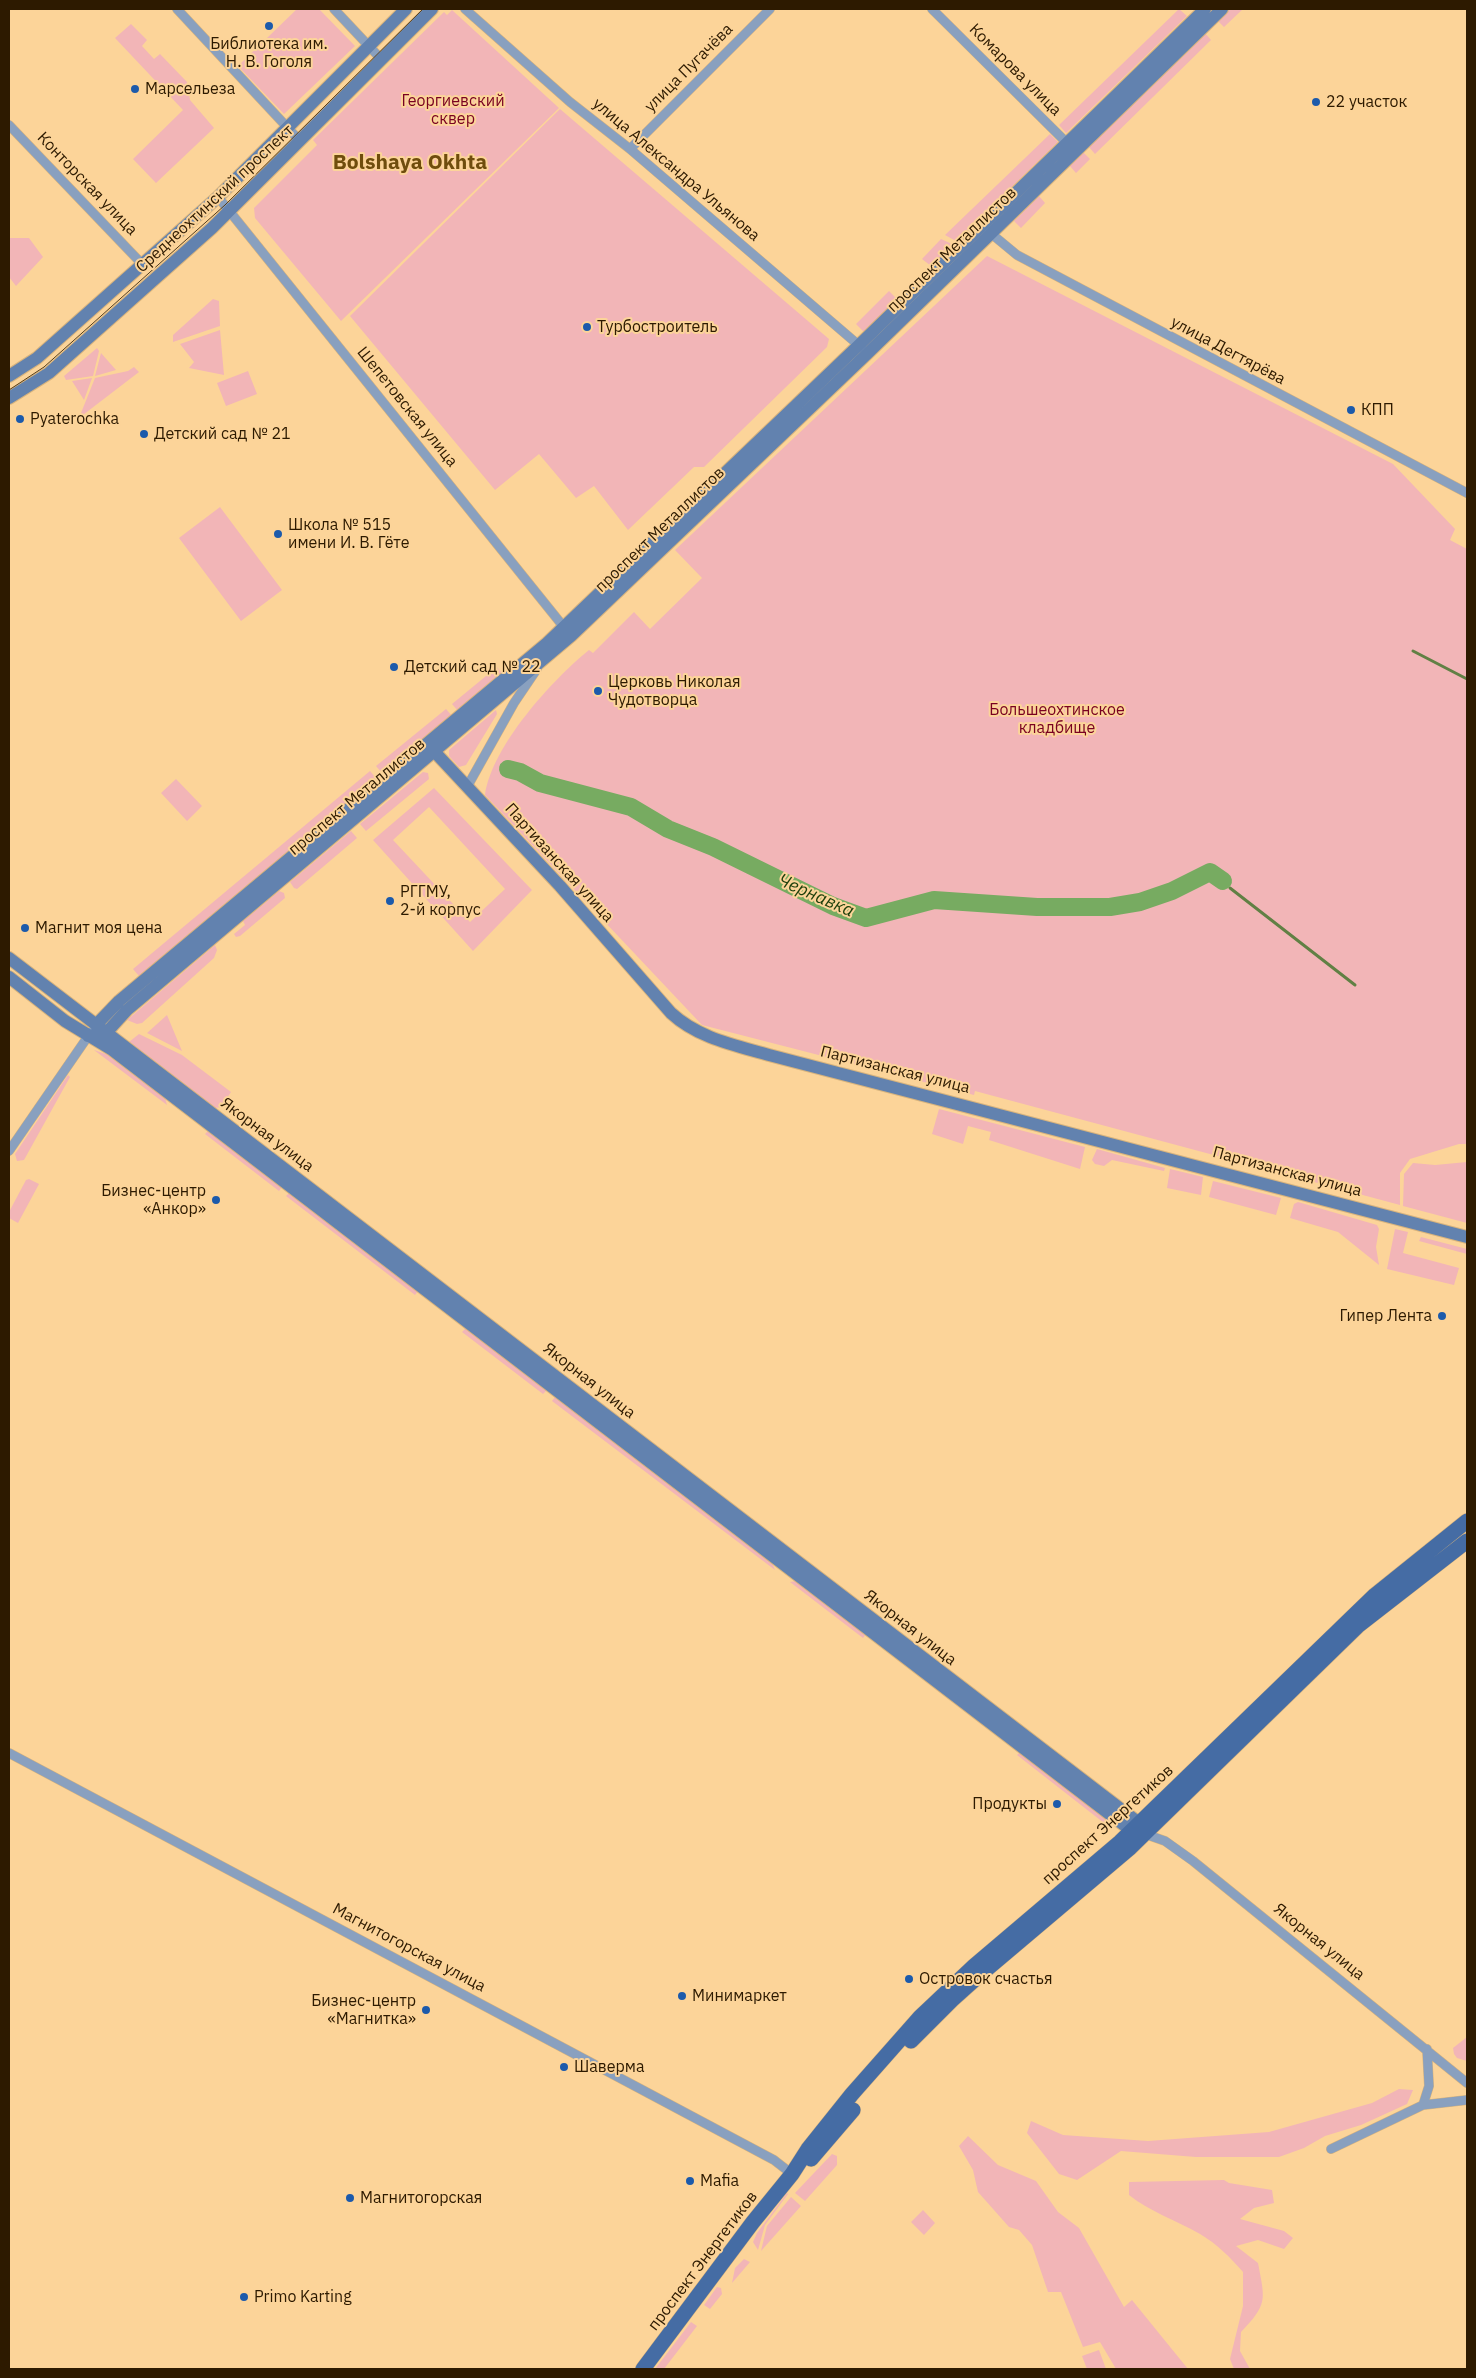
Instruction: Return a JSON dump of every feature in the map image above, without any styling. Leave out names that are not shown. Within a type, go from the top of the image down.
[{"type":"main road","name":"проспект Энергетиков","points":[[643,2369],[748,2229],[792,2174],[816,2156],[900,2054],[952,2000],[1130,1848],[1138,1829],[1375,1595],[1467,1521]]},
{"type":"main road","name":"проспект Энергетиков","points":[[1138,1829],[1359,1625],[1467,1541]]},
{"type":"street","points":[[177,9],[300,141]]},
{"type":"street","points":[[334,9],[381,59]]},
{"type":"street","name":"Среднеохтинский проспект","points":[[9,376],[36,358],[218,197],[406,9]]},
{"type":"street","name":"Среднеохтинский проспект","points":[[9,398],[49,372],[230,210],[432,9]]},
{"type":"street","name":"улица Александра Ульянова","points":[[466,9],[570,102],[630,149],[864,349]]},
{"type":"street","name":"улица Пугачёва","points":[[630,149],[770,9]]},
{"type":"street","name":"Комарова улица","points":[[932,9],[1076,152]]},
{"type":"street","name":"проспект Металлистов","points":[[987,230],[1066,142],[1205,9]]},
{"type":"street","name":"проспект Металлистов","points":[[432,748],[568,632],[987,230],[1076,152],[1222,9]]},
{"type":"street","name":"Конторская улица","points":[[9,125],[143,265]]},
{"type":"street","name":"Шепетовская улица","points":[[218,197],[568,632]]},
{"type":"street","name":"улица Дегтярёва","points":[[987,230],[1017,255],[1467,493]]},
{"type":"street","name":"проспект Металлистов","points":[[101,1029],[119,1001],[432,748],[539,665],[568,632]]},
{"type":"street","points":[[467,787],[514,703],[539,665]]},
{"type":"street","name":"Партизанская улица","points":[[432,748],[560,886],[670,1013],[681,1023],[699,1034],[769,1055],[1467,1237]]},
{"type":"street","name":"Якорная улица","points":[[9,958],[1138,1829]]},
{"type":"street","name":"Якорная улица","points":[[9,977],[66,1021],[111,1049],[1138,1829],[1165,1841],[1193,1861],[1467,2083]]},
{"type":"street","points":[[9,1151],[88,1036],[101,1029]]},
{"type":"street","name":"Магнитогорская улица","points":[[9,1753],[774,2160],[792,2174]]},
{"type":"street","points":[[1423,2105],[1429,2086],[1427,2049]]},
{"type":"street","points":[[1331,2150],[1423,2105],[1467,2100]]},
{"type":"green space","points":[[297,9],[319,9],[355,46],[284,114],[238,66]]},
{"type":"green space","points":[[1179,9],[1187,16],[1066,133],[1059,125]]},
{"type":"green space","points":[[1230,9],[1243,9],[1224,27],[1218,21]]},
{"type":"green space","name":"Георгиевский сквер","points":[[452,10],[559,108],[341,321],[255,218],[254,208],[317,145],[313,140],[444,12],[447,15]]},
{"type":"green space","points":[[131,24],[147,40],[142,46],[154,59],[160,54],[187,82],[190,100],[214,128],[156,183],[133,159],[183,110],[115,38]]},
{"type":"green space","points":[[1205,33],[1211,40],[1095,154],[1088,146]]},
{"type":"green space","name":"Турбостроитель","points":[[560,109],[829,339],[827,347],[704,467],[694,467],[628,530],[594,486],[576,498],[539,454],[495,490],[350,316]]},
{"type":"green space","points":[[1050,134],[1058,142],[956,241],[945,235]]},
{"type":"green space","points":[[1082,151],[1090,159],[1076,173],[1069,165]]},
{"type":"green space","points":[[1039,196],[1045,203],[1021,228],[1014,221]]},
{"type":"green space","points":[[9,238],[29,238],[43,257],[16,286],[9,277]]},
{"type":"green space","points":[[941,239],[952,244],[931,266],[922,259]]},
{"type":"green space","name":"Большеохтинское кладбище","points":[[987,256],[1393,464],[1455,529],[1450,540],[1467,549],[1467,1144],[1459,1144],[1410,1159],[1400,1173],[1400,1205],[975,1091],[974,1095],[702,1025],[485,795],[490,776],[511,735],[558,678],[589,650],[593,653],[634,612],[650,629],[702,578],[675,550]]},
{"type":"green space","points":[[889,291],[898,300],[865,333],[856,324]]},
{"type":"green space","points":[[213,299],[219,301],[220,326],[173,342],[173,335]]},
{"type":"green space","points":[[220,330],[224,375],[189,368],[194,362],[180,344]]},
{"type":"green space","points":[[97,348],[99,351],[93,376],[66,380],[64,376]]},
{"type":"green space","points":[[101,353],[116,370],[95,376]]},
{"type":"green space","points":[[134,367],[139,372],[79,418],[95,378],[128,371]]},
{"type":"green space","points":[[248,371],[257,394],[226,406],[217,383]]},
{"type":"green space","points":[[92,378],[84,400],[72,381]]},
{"type":"green space","points":[[220,507],[282,590],[241,621],[179,538]]},
{"type":"green space","points":[[497,667],[502,673],[458,711],[452,704]]},
{"type":"green space","points":[[446,709],[452,716],[382,773],[376,766]]},
{"type":"green space","points":[[496,710],[497,714],[466,765],[459,767],[449,756],[449,750]]},
{"type":"green space","points":[[370,771],[376,778],[139,976],[133,969]]},
{"type":"green space","points":[[423,772],[428,773],[429,779],[366,831],[360,824]]},
{"type":"green space","points":[[176,779],[202,806],[187,821],[161,793]]},
{"type":"green space","points":[[434,788],[532,890],[473,951],[373,840]],"holes":[[[429,807],[505,889],[470,922],[393,840]]]},
{"type":"green space","points":[[351,831],[357,838],[297,889],[294,888],[290,882]]},
{"type":"green space","points":[[279,891],[284,893],[285,898],[240,936],[236,937],[234,934],[245,925],[243,921]]},
{"type":"green space","points":[[215,945],[217,950],[214,958],[142,1023],[137,1024],[127,1020]]},
{"type":"green space","points":[[167,1015],[182,1051],[147,1033]]},
{"type":"green space","points":[[139,1034],[182,1055],[231,1092],[221,1107],[215,1108],[129,1042]]},
{"type":"green space","points":[[94,1050],[106,1054],[165,1098],[167,1105]]},
{"type":"green space","points":[[68,1075],[70,1077],[24,1160],[17,1161],[15,1154]]},
{"type":"green space","points":[[939,1109],[1085,1147],[1080,1169],[989,1140],[991,1132],[968,1126],[963,1144],[932,1134]]},
{"type":"green space","points":[[208,1131],[282,1187],[279,1191],[205,1134]]},
{"type":"green space","points":[[1097,1149],[1165,1168],[1164,1171],[1112,1160],[1104,1166],[1095,1164],[1092,1160]]},
{"type":"green space","points":[[1467,1162],[1467,1223],[1403,1206],[1404,1174],[1413,1163],[1435,1165]]},
{"type":"green space","points":[[1170,1169],[1203,1177],[1201,1195],[1167,1188]]},
{"type":"green space","points":[[29,1179],[39,1184],[18,1223],[9,1218],[9,1212],[26,1180]]},
{"type":"green space","points":[[1213,1181],[1281,1198],[1276,1215],[1209,1197]]},
{"type":"green space","points":[[289,1193],[418,1291],[415,1295],[286,1196]]},
{"type":"green space","points":[[1298,1202],[1377,1225],[1379,1229],[1376,1247],[1379,1265],[1338,1232],[1290,1218],[1294,1204]]},
{"type":"green space","points":[[1395,1229],[1408,1232],[1403,1253],[1459,1268],[1454,1285],[1387,1269]]},
{"type":"green space","points":[[1421,1237],[1467,1249],[1467,1254],[1419,1241]]},
{"type":"green space","points":[[466,1328],[547,1390],[543,1394],[462,1332]]},
{"type":"green space","points":[[555,1397],[772,1563],[775,1570],[552,1401]]},
{"type":"green space","points":[[796,1581],[866,1634],[863,1638],[790,1582]]},
{"type":"green space","points":[[1020,1752],[1107,1820],[1104,1823],[1017,1755]]},
{"type":"green space","points":[[1467,2037],[1467,2061],[1457,2058],[1453,2048]]},
{"type":"green space","points":[[1399,2089],[1413,2090],[1407,2104],[1361,2125],[1325,2136],[1304,2148],[1279,2157],[1196,2157],[1121,2151],[1077,2180],[1059,2174],[1027,2133],[1031,2121],[1063,2135],[1148,2141],[1269,2132],[1372,2103]]},
{"type":"green space","points":[[968,2136],[998,2165],[1036,2181],[1058,2212],[1079,2228],[1124,2307],[1132,2300],[1188,2369],[1116,2369],[1100,2342],[1083,2347],[1061,2292],[1048,2292],[1032,2245],[1019,2230],[1009,2227],[978,2192],[973,2170],[959,2146]]},
{"type":"green space","points":[[832,2154],[837,2156],[837,2165],[805,2201],[795,2193]]},
{"type":"green space","points":[[1224,2180],[1229,2183],[1272,2190],[1274,2203],[1254,2208],[1240,2219],[1284,2231],[1293,2238],[1284,2249],[1258,2240],[1236,2246],[1258,2263],[1262,2285],[1263,2294],[1260,2308],[1241,2332],[1240,2351],[1250,2369],[1234,2369],[1230,2359],[1243,2306],[1243,2272],[1223,2251],[1206,2238],[1154,2211],[1129,2195],[1129,2182]]},
{"type":"green space","points":[[787,2193],[765,2225],[758,2250],[753,2242],[757,2233]]},
{"type":"green space","points":[[791,2197],[801,2206],[761,2251],[767,2226]]},
{"type":"green space","points":[[923,2210],[935,2223],[924,2235],[911,2222]]},
{"type":"green space","points":[[744,2259],[750,2262],[732,2283],[735,2268]]},
{"type":"green space","points":[[717,2287],[721,2288],[722,2294],[710,2309],[704,2305]]},
{"type":"green space","points":[[691,2322],[697,2326],[664,2369],[655,2369]]},
{"type":"green space","points":[[1099,2350],[1106,2369],[1087,2369],[1082,2356]]},
{"type":"waterway","points":[[1413,651],[1467,679]]},
{"type":"waterway","name":"Чернавка","points":[[508,769],[520,772],[540,783],[631,807],[668,829],[713,847],[833,906],[866,918],[934,900],[1037,907],[1110,907],[1140,902],[1172,891],[1210,872],[1223,881]]},
{"type":"waterway","points":[[1230,888],[1355,985]]},
{"type":"tram line","points":[[9,390],[44,367],[225,205],[423,9]]},
{"type":"place","name":"Библиотека им. Н. В. Гоголя","points":[[269,26]]},
{"type":"place","name":"Марсельеза","points":[[135,89]]},
{"type":"place","name":"22 участок","points":[[1316,102]]},
{"type":"place","name":"Турбостроитель","points":[[587,327]]},
{"type":"place","name":"КПП","points":[[1351,410]]},
{"type":"place","name":"Pyaterochka","points":[[20,419]]},
{"type":"place","name":"Детский сад № 21","points":[[144,434]]},
{"type":"place","name":"Школа № 515 имени И. В. Гёте","points":[[278,534]]},
{"type":"place","name":"Детский сад № 22","points":[[394,667]]},
{"type":"place","name":"Церковь Николая Чудотворца","points":[[598,691]]},
{"type":"place","name":"РГГМУ, 2-й корпус","points":[[390,901]]},
{"type":"place","name":"Магнит моя цена","points":[[25,928]]},
{"type":"place","name":"Бизнес-центр «Анкор»","points":[[216,1200]]},
{"type":"place","name":"Гипер Лента","points":[[1442,1316]]},
{"type":"place","name":"Продукты","points":[[1057,1804]]},
{"type":"place","name":"Островок счастья","points":[[909,1979]]},
{"type":"place","name":"Минимаркет","points":[[682,1996]]},
{"type":"place","name":"Бизнес-центр «Магнитка»","points":[[426,2010]]},
{"type":"place","name":"Шаверма","points":[[564,2067]]},
{"type":"place","name":"Mafia","points":[[690,2181]]},
{"type":"place","name":"Магнитогорская","points":[[350,2198]]},
{"type":"place","name":"Primo Karting","points":[[244,2297]]},
{"type":"district","name":"Bolshaya Okhta","points":[[410,163]]}]
